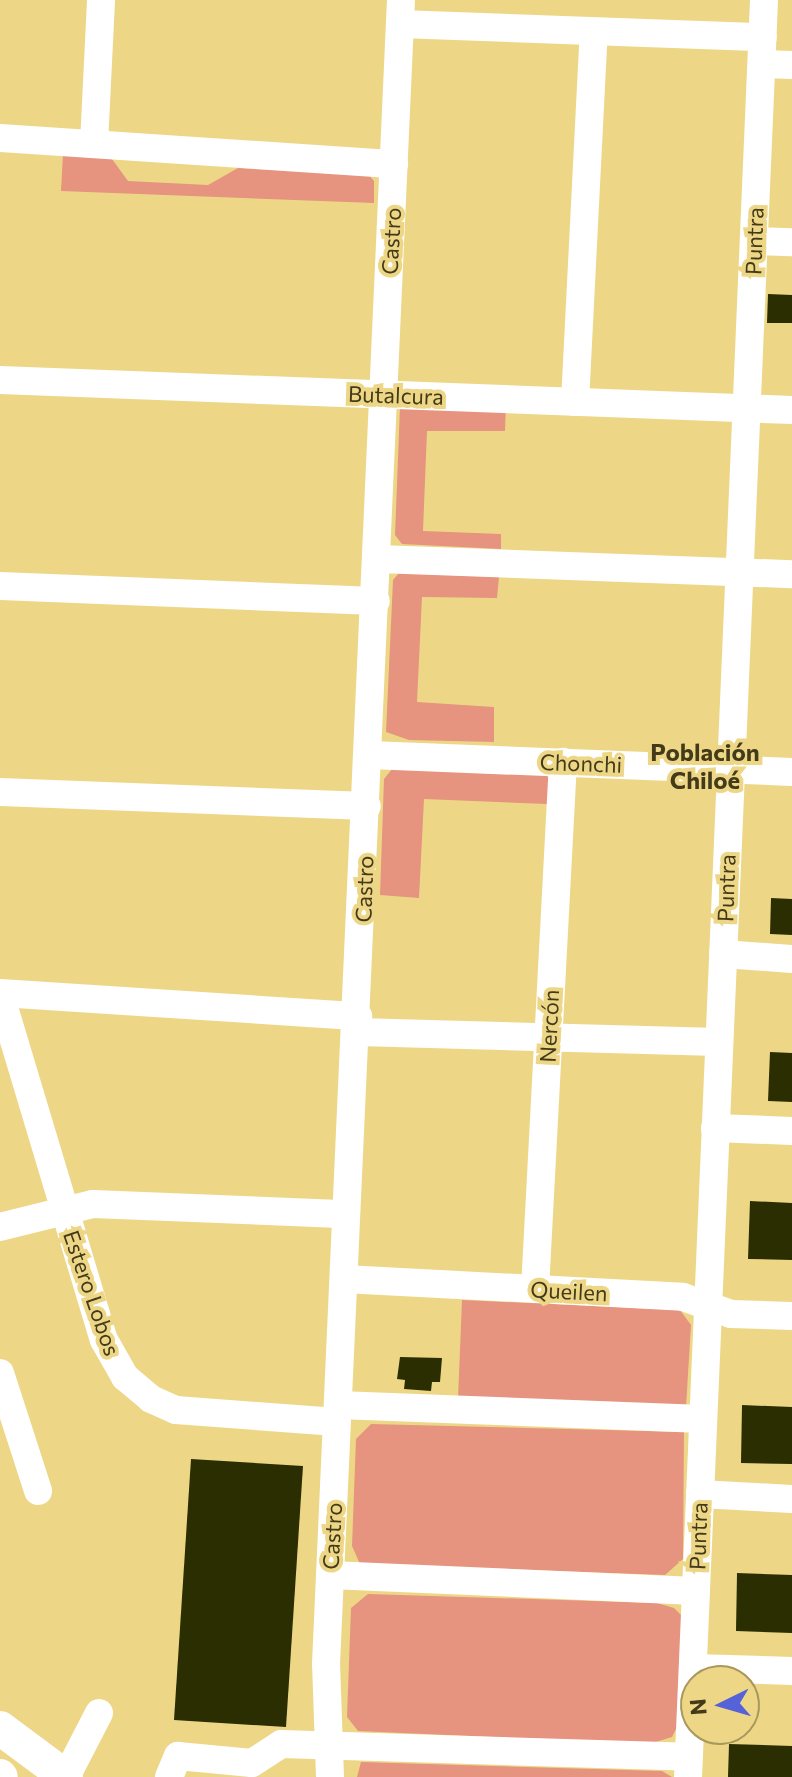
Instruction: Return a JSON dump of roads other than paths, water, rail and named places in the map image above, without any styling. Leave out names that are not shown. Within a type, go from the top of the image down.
[{"type":"main road","points":[[0,1728],[66,1777]]},
{"type":"street","points":[[94,144],[101,0]]},
{"type":"street","name":"Puntra","points":[[693,1665],[764,0]]},
{"type":"street","points":[[400,12],[762,51],[792,65]]},
{"type":"street","name":"Castro","points":[[330,1777],[326,1743],[330,1575],[358,1024],[400,12]]},
{"type":"street","points":[[575,402],[594,33]]},
{"type":"street","points":[[0,138],[394,164]]},
{"type":"street","points":[[754,241],[792,242]]},
{"type":"street","name":"Butalcura","points":[[0,380],[792,410]]},
{"type":"street","points":[[378,559],[792,574]]},
{"type":"street","points":[[0,586],[376,601]]},
{"type":"street","name":"Chonchi","points":[[370,755],[792,772]]},
{"type":"street","name":"Nercón","points":[[535,1289],[563,762]]},
{"type":"street","points":[[0,792],[367,806]]},
{"type":"street","points":[[723,954],[792,959]]},
{"type":"street","points":[[0,994],[549,1037],[718,1042]]},
{"type":"street","name":"Estero Lobos","points":[[0,994],[104,1340],[125,1377],[151,1399],[193,1412],[703,1419]]},
{"type":"street","points":[[715,1128],[792,1131]]},
{"type":"street","points":[[0,1227],[64,1208],[93,1204],[346,1214]]},
{"type":"street","name":"Queilen","points":[[344,1279],[683,1297],[731,1314],[792,1316]]},
{"type":"street","points":[[0,1373],[38,1491]]},
{"type":"street","points":[[700,1494],[792,1499]]},
{"type":"street","points":[[330,1575],[696,1591]]},
{"type":"street","points":[[760,1670],[792,1671]]},
{"type":"street","points":[[66,1777],[99,1713]]},
{"type":"street","points":[[169,1777],[178,1756],[252,1763],[281,1744],[326,1743],[689,1767]]},
{"type":"street","name":"Puntra","points":[[689,1767],[690,1745]]},
{"type":"district","name":"Población Chiloé","points":[[705,766]]}]
